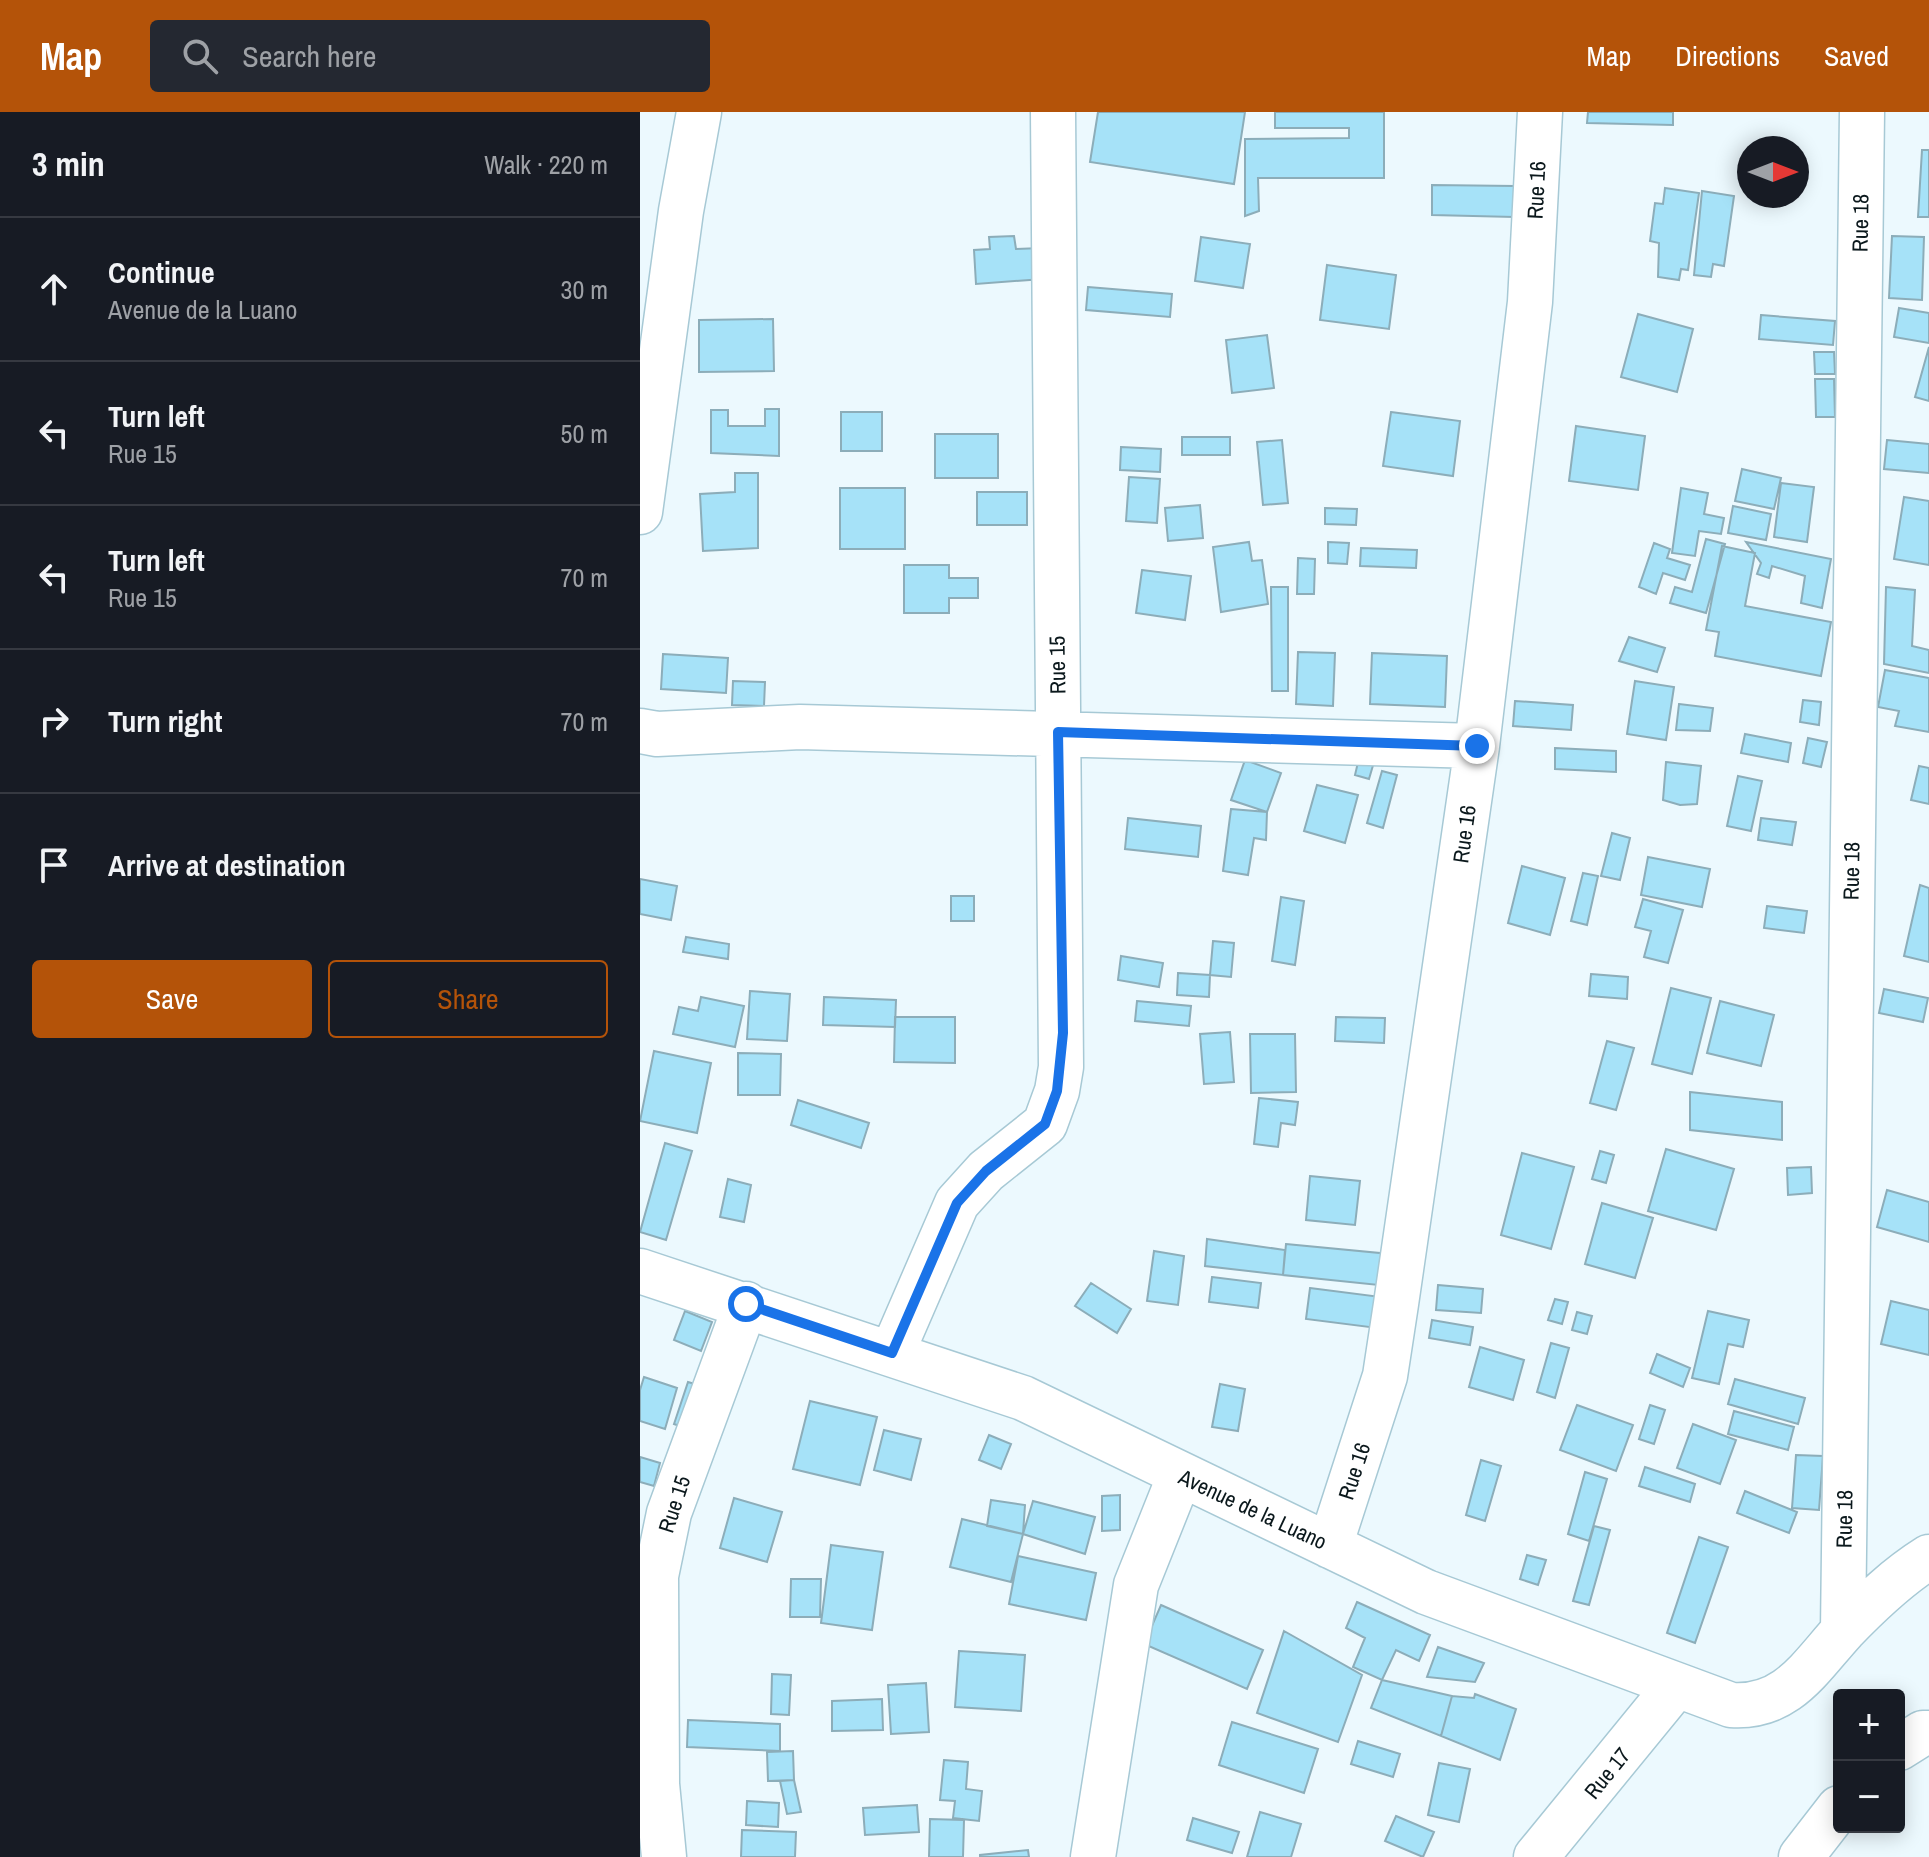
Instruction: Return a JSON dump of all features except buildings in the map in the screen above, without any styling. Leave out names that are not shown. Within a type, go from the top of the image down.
[{"type":"street","points":[[640,512],[681,211],[699,112]]},
{"type":"street","name":"Rue 15","points":[[892,1353],[957,1203],[986,1171],[1045,1124],[1057,1091],[1063,1033],[1053,112]]},
{"type":"street","name":"Rue 16","points":[[1330,1546],[1385,1376],[1477,746],[1530,302],[1540,112]]},
{"type":"street","name":"Rue 18","points":[[1843,1631],[1862,112]]},
{"type":"street","points":[[640,731],[669,734],[800,727],[1477,746]]},
{"type":"street","name":"Avenue de la Luano","points":[[640,1271],[1023,1398],[1090,1427],[1180,1475],[1426,1592],[1675,1687],[1731,1705],[1763,1704],[1780,1697],[1806,1676],[1843,1631],[1890,1585],[1929,1557]]},
{"type":"street","name":"Rue 15","points":[[664,1857],[657,1784],[656,1576],[669,1513],[746,1304]]},
{"type":"street","points":[[1093,1857],[1136,1585],[1180,1475]]},
{"type":"street","name":"Rue 17","points":[[1536,1857],[1675,1687]]},
{"type":"street","points":[[1905,1744],[1923,1733],[1929,1733]]},
{"type":"street","points":[[1801,1857],[1833,1816]]},
{"type":"route","points":[[746,1304],[892,1353],[957,1203],[986,1171],[1045,1124],[1057,1091],[1063,1033],[1058,732],[1477,746]]}]
